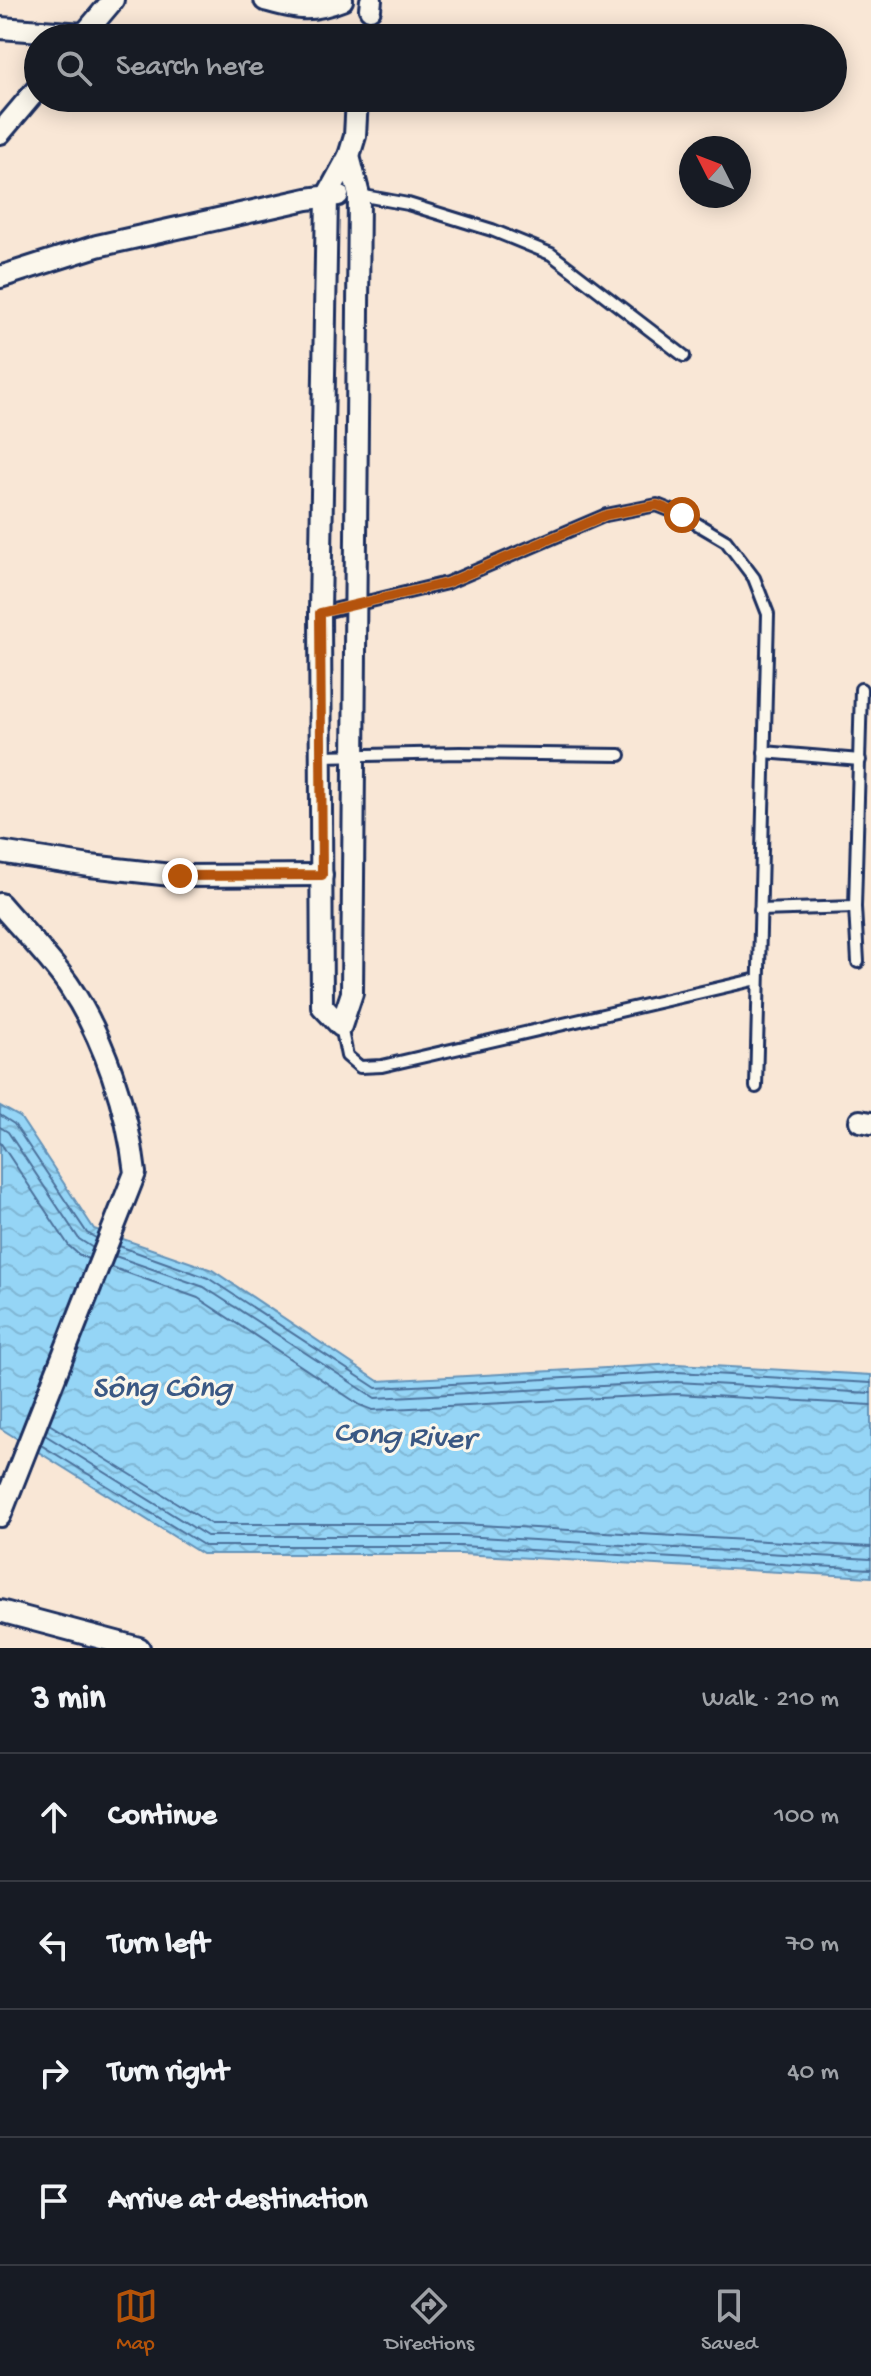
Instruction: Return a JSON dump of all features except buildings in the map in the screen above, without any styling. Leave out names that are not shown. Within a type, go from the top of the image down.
[{"type":"street","points":[[93,24],[113,0]]},
{"type":"street","points":[[265,0],[301,10],[325,7],[342,0]]},
{"type":"street","points":[[0,28],[24,30]]},
{"type":"street","points":[[0,133],[24,105]]},
{"type":"street","points":[[349,156],[359,195],[352,993],[341,1026],[322,1006],[320,613],[327,196],[349,156],[355,136],[356,112]]},
{"type":"street","points":[[0,277],[97,246],[327,196],[359,195]]},
{"type":"street","points":[[0,852],[180,876],[322,875]]},
{"type":"street","points":[[0,904],[68,984],[100,1044],[126,1120],[135,1173],[0,1516]]},
{"type":"street","points":[[0,1611],[139,1648]]},
{"type":"lane","points":[[359,195],[408,204],[492,230],[551,254],[684,356]]},
{"type":"lane","points":[[320,613],[447,583],[606,515],[657,505],[682,515],[726,541],[754,578],[768,614],[756,1087]]},
{"type":"lane","points":[[858,962],[855,907],[861,689]]},
{"type":"lane","points":[[764,752],[860,760]]},
{"type":"lane","points":[[321,756],[460,753],[620,755]]},
{"type":"lane","points":[[760,910],[855,907]]},
{"type":"lane","points":[[341,1026],[347,1056],[360,1067],[382,1066],[758,979]]},
{"type":"water","name":"Sông Công","points":[[0,1106],[20,1117],[94,1229],[212,1270],[378,1381],[677,1364],[871,1375],[871,1577],[461,1554],[202,1554],[0,1428]]},
{"type":"route","points":[[180,876],[322,875],[320,613],[447,583],[606,515],[657,505],[682,515]]},
{"type":"water label","name":"Cong River","points":[[404,1433]]}]
